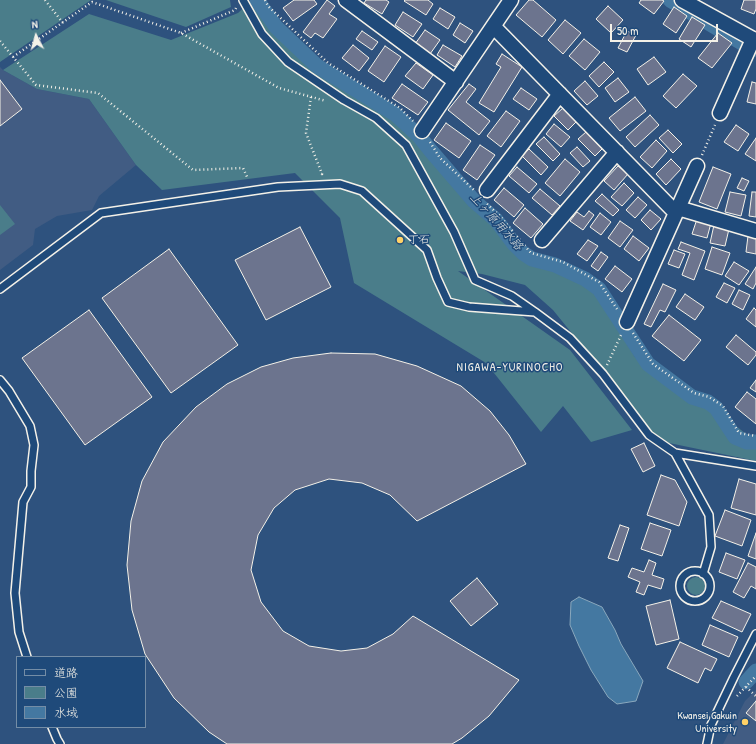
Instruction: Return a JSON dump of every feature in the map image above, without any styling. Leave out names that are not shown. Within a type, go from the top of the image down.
[{"type":"street","points":[[346,0],[456,82]]},
{"type":"street","points":[[422,131],[511,0]]},
{"type":"street","points":[[682,0],[755,40],[720,113]]},
{"type":"street","points":[[494,27],[677,210],[756,231]]},
{"type":"street","points":[[483,195],[560,94]]},
{"type":"street","points":[[542,240],[618,152]]},
{"type":"street","points":[[627,322],[697,166]]},
{"type":"lane","points":[[243,0],[262,34],[288,62],[344,100],[376,118],[406,145],[454,232],[475,280],[512,296],[570,338],[603,374],[649,436],[675,453],[756,466]]},
{"type":"lane","points":[[0,289],[101,213],[278,187],[340,184],[362,191],[427,250],[437,278],[448,302],[469,307],[535,312]]},
{"type":"lane","points":[[0,380],[9,391],[30,426],[34,444],[31,487],[23,502],[15,593],[19,632],[27,656]]},
{"type":"lane","points":[[675,453],[709,515],[711,547],[703,574]]},
{"type":"lane","points":[[693,572],[703,574],[709,582],[710,588],[708,594],[698,601],[692,601],[683,594],[681,582],[684,577],[693,572]]},
{"type":"lane","points":[[708,744],[711,725],[756,634]]},
{"type":"lane","points":[[52,728],[60,744]]},
{"type":"path","points":[[45,0],[63,23]]},
{"type":"path","points":[[265,0],[268,6],[328,63],[400,108],[422,131],[440,158],[483,195],[531,253],[563,262],[599,282],[627,322],[653,364],[694,393],[709,398],[722,406],[739,433],[756,436]]},
{"type":"path","points":[[13,57],[92,2],[181,33],[279,88],[329,102],[344,100]]},
{"type":"path","points":[[181,33],[235,10]]},
{"type":"path","points":[[0,41],[36,85],[98,93],[193,170],[243,168],[248,179]]},
{"type":"path","points":[[311,97],[306,133],[322,174],[314,175]]},
{"type":"path","points":[[697,166],[720,113]]},
{"type":"path","points":[[603,374],[627,322]]},
{"type":"path","points":[[746,687],[756,696]]},
{"type":"shaded area","points":[[0,67],[37,89],[89,99],[136,165],[99,196],[92,210],[57,216],[35,229],[33,245],[0,270]]},
{"type":"shaded area","name":"Kwansei Gakuin University","points":[[756,690],[756,744],[723,744],[745,701]]},
{"type":"green space","points":[[0,0],[91,0],[0,62]]},
{"type":"green space","points":[[106,0],[230,0],[231,7],[186,27]]},
{"type":"green space","points":[[252,0],[256,0],[263,11],[315,60],[396,113],[489,218],[534,263],[590,284],[635,357],[716,410],[756,442],[756,461],[669,443],[652,432],[553,310],[525,285],[482,274],[458,271],[570,350],[632,430],[591,442],[563,406],[541,432],[486,363],[354,283],[340,218],[295,173],[162,190],[136,165],[89,99],[37,89],[3,70],[89,14],[171,40],[238,13]]},
{"type":"green space","points":[[0,205],[15,224],[0,235]]},
{"type":"green space","points":[[696,577],[702,580],[705,586],[702,592],[696,595],[690,592],[687,586],[690,580]]},
{"type":"water","points":[[579,597],[602,607],[621,644],[643,681],[636,701],[617,704],[608,697],[591,670],[570,625],[571,602]]},
{"type":"building","points":[[294,0],[314,0],[317,4],[293,21],[283,8]]},
{"type":"building","points":[[327,0],[335,6],[329,14],[337,19],[323,38],[315,33],[311,38],[303,32]]},
{"type":"building","points":[[366,0],[386,0],[389,2],[382,14],[364,3]]},
{"type":"building","points":[[428,0],[433,4],[426,15],[404,1]]},
{"type":"building","points":[[529,0],[533,0],[556,20],[542,37],[516,15]]},
{"type":"building","points":[[641,0],[664,1],[654,14],[639,3]]},
{"type":"building","points":[[744,0],[756,0],[756,9],[754,14],[741,9]]},
{"type":"building","points":[[608,6],[623,20],[611,33],[596,19]]},
{"type":"building","points":[[674,7],[687,16],[676,33],[663,24]]},
{"type":"building","points":[[440,8],[455,17],[448,29],[433,19]]},
{"type":"building","points":[[403,12],[422,24],[413,37],[395,25]]},
{"type":"building","points":[[692,17],[705,25],[691,47],[679,39]]},
{"type":"building","points":[[565,20],[581,33],[563,54],[548,40]]},
{"type":"building","points":[[460,23],[473,31],[465,43],[453,35]]},
{"type":"building","points":[[425,30],[440,40],[430,54],[415,44]]},
{"type":"building","points":[[362,31],[378,42],[372,50],[356,39]]},
{"type":"building","points":[[627,31],[636,35],[627,52],[618,48]]},
{"type":"building","points":[[718,33],[732,43],[712,68],[698,58]]},
{"type":"building","points":[[584,39],[600,52],[585,70],[569,56]]},
{"type":"building","points":[[353,45],[369,58],[359,71],[342,58]]},
{"type":"building","points":[[443,45],[462,56],[455,67],[437,55]]},
{"type":"building","points":[[385,46],[401,57],[384,82],[368,71]]},
{"type":"building","points":[[502,54],[522,67],[494,112],[479,103],[501,67],[496,64]]},
{"type":"building","points":[[654,57],[666,72],[648,85],[637,69]]},
{"type":"building","points":[[604,62],[614,72],[599,87],[589,76]]},
{"type":"building","points":[[416,63],[433,75],[423,89],[405,76]]},
{"type":"building","points":[[683,74],[697,86],[676,108],[663,96]]},
{"type":"building","points":[[618,78],[629,92],[615,102],[605,88]]},
{"type":"building","points":[[0,80],[22,109],[0,126]]},
{"type":"building","points":[[585,81],[598,96],[587,105],[574,91]]},
{"type":"building","points":[[752,82],[756,83],[756,104],[747,102]]},
{"type":"building","points":[[402,84],[428,102],[418,115],[392,98]]},
{"type":"building","points":[[469,84],[476,89],[466,102],[490,121],[479,135],[448,110]]},
{"type":"building","points":[[521,88],[537,99],[529,110],[513,99]]},
{"type":"building","points":[[635,97],[646,111],[620,131],[609,118]]},
{"type":"building","points":[[563,108],[576,122],[568,130],[554,116]]},
{"type":"building","points":[[506,111],[520,121],[501,147],[487,136]]},
{"type":"building","points":[[650,115],[659,125],[635,147],[626,137]]},
{"type":"building","points":[[446,123],[471,141],[459,158],[434,140]]},
{"type":"building","points":[[554,124],[570,137],[561,147],[546,134]]},
{"type":"building","points":[[736,125],[749,134],[738,151],[724,142]]},
{"type":"building","points":[[668,130],[682,144],[673,153],[659,138]]},
{"type":"building","points":[[586,132],[602,149],[595,156],[578,139]]},
{"type":"building","points":[[544,137],[560,154],[553,161],[536,144]]},
{"type":"building","points":[[756,138],[756,161],[745,154]]},
{"type":"building","points":[[656,140],[667,151],[652,168],[640,157]]},
{"type":"building","points":[[480,145],[495,155],[477,180],[463,170]]},
{"type":"building","points":[[577,147],[590,161],[583,167],[570,153]]},
{"type":"building","points":[[529,149],[548,167],[541,175],[522,156]]},
{"type":"building","points":[[565,159],[580,172],[560,196],[545,183]]},
{"type":"building","points":[[671,159],[681,169],[666,185],[656,174]]},
{"type":"building","points":[[618,166],[628,174],[614,190],[604,181]]},
{"type":"building","points":[[517,167],[537,184],[529,193],[509,176]]},
{"type":"building","points":[[713,167],[731,174],[717,209],[699,202]]},
{"type":"building","points":[[742,178],[749,181],[744,191],[737,188]]},
{"type":"building","points":[[624,183],[634,193],[622,206],[611,197]]},
{"type":"building","points":[[504,188],[524,205],[514,217],[494,200]]},
{"type":"building","points":[[540,189],[560,206],[552,215],[532,198]]},
{"type":"building","points":[[730,192],[746,195],[741,216],[725,212]]},
{"type":"building","points":[[752,192],[756,192],[756,217],[749,216]]},
{"type":"building","points":[[602,194],[619,210],[613,216],[595,201]]},
{"type":"building","points":[[638,197],[647,205],[635,218],[626,210]]},
{"type":"building","points":[[525,208],[543,224],[531,238],[513,223]]},
{"type":"building","points":[[650,210],[661,219],[651,230],[641,220]]},
{"type":"building","points":[[589,211],[594,215],[583,230],[570,221],[577,212],[584,217]]},
{"type":"building","points":[[600,213],[611,222],[601,235],[590,227]]},
{"type":"building","points":[[697,219],[711,223],[707,238],[692,234]]},
{"type":"building","points":[[620,221],[633,230],[620,247],[608,238]]},
{"type":"building","points":[[714,225],[729,229],[725,246],[710,243]]},
{"type":"building","points":[[300,227],[331,287],[266,320],[235,260]]},
{"type":"building","points":[[633,236],[649,248],[639,261],[624,249]]},
{"type":"building","points":[[748,236],[756,237],[756,254],[746,252]]},
{"type":"building","points":[[588,240],[598,246],[587,261],[577,254]]},
{"type":"building","points":[[681,242],[705,251],[694,280],[682,275],[690,253],[678,249]]},
{"type":"building","points":[[712,247],[730,253],[722,275],[705,269]]},
{"type":"building","points":[[169,249],[238,345],[171,393],[102,298]]},
{"type":"building","points":[[674,250],[685,254],[679,268],[668,264]]},
{"type":"building","points":[[601,252],[608,257],[598,271],[591,266]]},
{"type":"building","points":[[734,262],[749,271],[739,285],[725,276]]},
{"type":"building","points":[[615,266],[632,279],[622,292],[605,279]]},
{"type":"building","points":[[756,267],[756,283],[753,289],[745,284]]},
{"type":"building","points":[[724,283],[735,288],[727,303],[716,297]]},
{"type":"building","points":[[663,284],[676,290],[665,312],[660,310],[651,327],[644,324]]},
{"type":"building","points":[[739,290],[750,295],[743,310],[732,304]]},
{"type":"building","points":[[685,294],[704,307],[695,320],[676,307]]},
{"type":"building","points":[[754,308],[756,310],[756,327],[746,319]]},
{"type":"building","points":[[89,310],[152,397],[85,445],[22,358]]},
{"type":"building","points":[[669,315],[701,340],[684,361],[652,336]]},
{"type":"building","points":[[736,335],[756,352],[756,355],[748,365],[726,347]]},
{"type":"building","points":[[331,353],[375,354],[417,366],[461,386],[490,411],[509,435],[526,464],[417,521],[390,495],[362,483],[329,479],[295,490],[274,508],[258,535],[251,570],[261,602],[283,631],[309,646],[341,651],[367,648],[393,634],[413,616],[519,680],[489,716],[462,738],[452,744],[227,744],[209,732],[174,698],[145,654],[132,610],[127,565],[131,521],[142,481],[163,442],[196,407],[227,384],[261,367],[293,358]]},
{"type":"building","points":[[756,380],[756,392],[750,388]]},
{"type":"building","points":[[747,392],[756,399],[756,424],[735,407]]},
{"type":"building","points":[[644,443],[655,466],[643,472],[631,449]]},
{"type":"building","points":[[661,475],[675,480],[687,502],[679,526],[647,515]]},
{"type":"building","points":[[739,479],[756,484],[756,515],[731,508]]},
{"type":"building","points":[[725,510],[751,520],[742,546],[715,536]]},
{"type":"building","points":[[650,523],[671,530],[662,556],[641,549]]},
{"type":"building","points":[[620,525],[629,528],[618,561],[608,558]]},
{"type":"building","points":[[756,533],[756,559],[748,556]]},
{"type":"building","points":[[726,553],[745,560],[737,579],[719,572]]},
{"type":"building","points":[[649,560],[656,563],[652,575],[664,579],[661,589],[648,585],[644,595],[636,592],[640,582],[628,577],[632,568],[644,572]]},
{"type":"building","points":[[748,563],[756,567],[756,589],[751,586],[744,598],[733,592]]},
{"type":"building","points":[[477,578],[498,604],[471,626],[450,601]]},
{"type":"building","points":[[670,600],[679,639],[656,645],[646,606]]},
{"type":"building","points":[[721,601],[751,614],[742,632],[712,618]]},
{"type":"building","points":[[710,625],[738,637],[729,657],[702,645]]},
{"type":"building","points":[[680,642],[717,659],[711,671],[705,668],[698,683],[667,668]]},
{"type":"building","points":[[756,701],[756,721],[746,713]]},
{"type":"waterway","name":"上ヶ原用水路","points":[[257,0],[276,27],[317,66],[395,114],[419,136],[474,201],[496,220],[514,244],[523,253],[532,259],[555,265],[585,279],[599,289],[648,364],[692,397],[708,402],[716,408],[735,437],[747,442],[756,442]]},
{"type":"waterway","points":[[670,0],[742,43],[756,49]]},
{"type":"waterway","name":"上ヶ原用水路","points":[[746,682],[756,671]]},
{"type":"place","name":"丁石","points":[[400,240]]},
{"type":"place","name":"Kwansei Gakuin University","points":[[745,722]]},
{"type":"district","name":"NIGAWA-YURINOCHO","points":[[510,368]]}]
